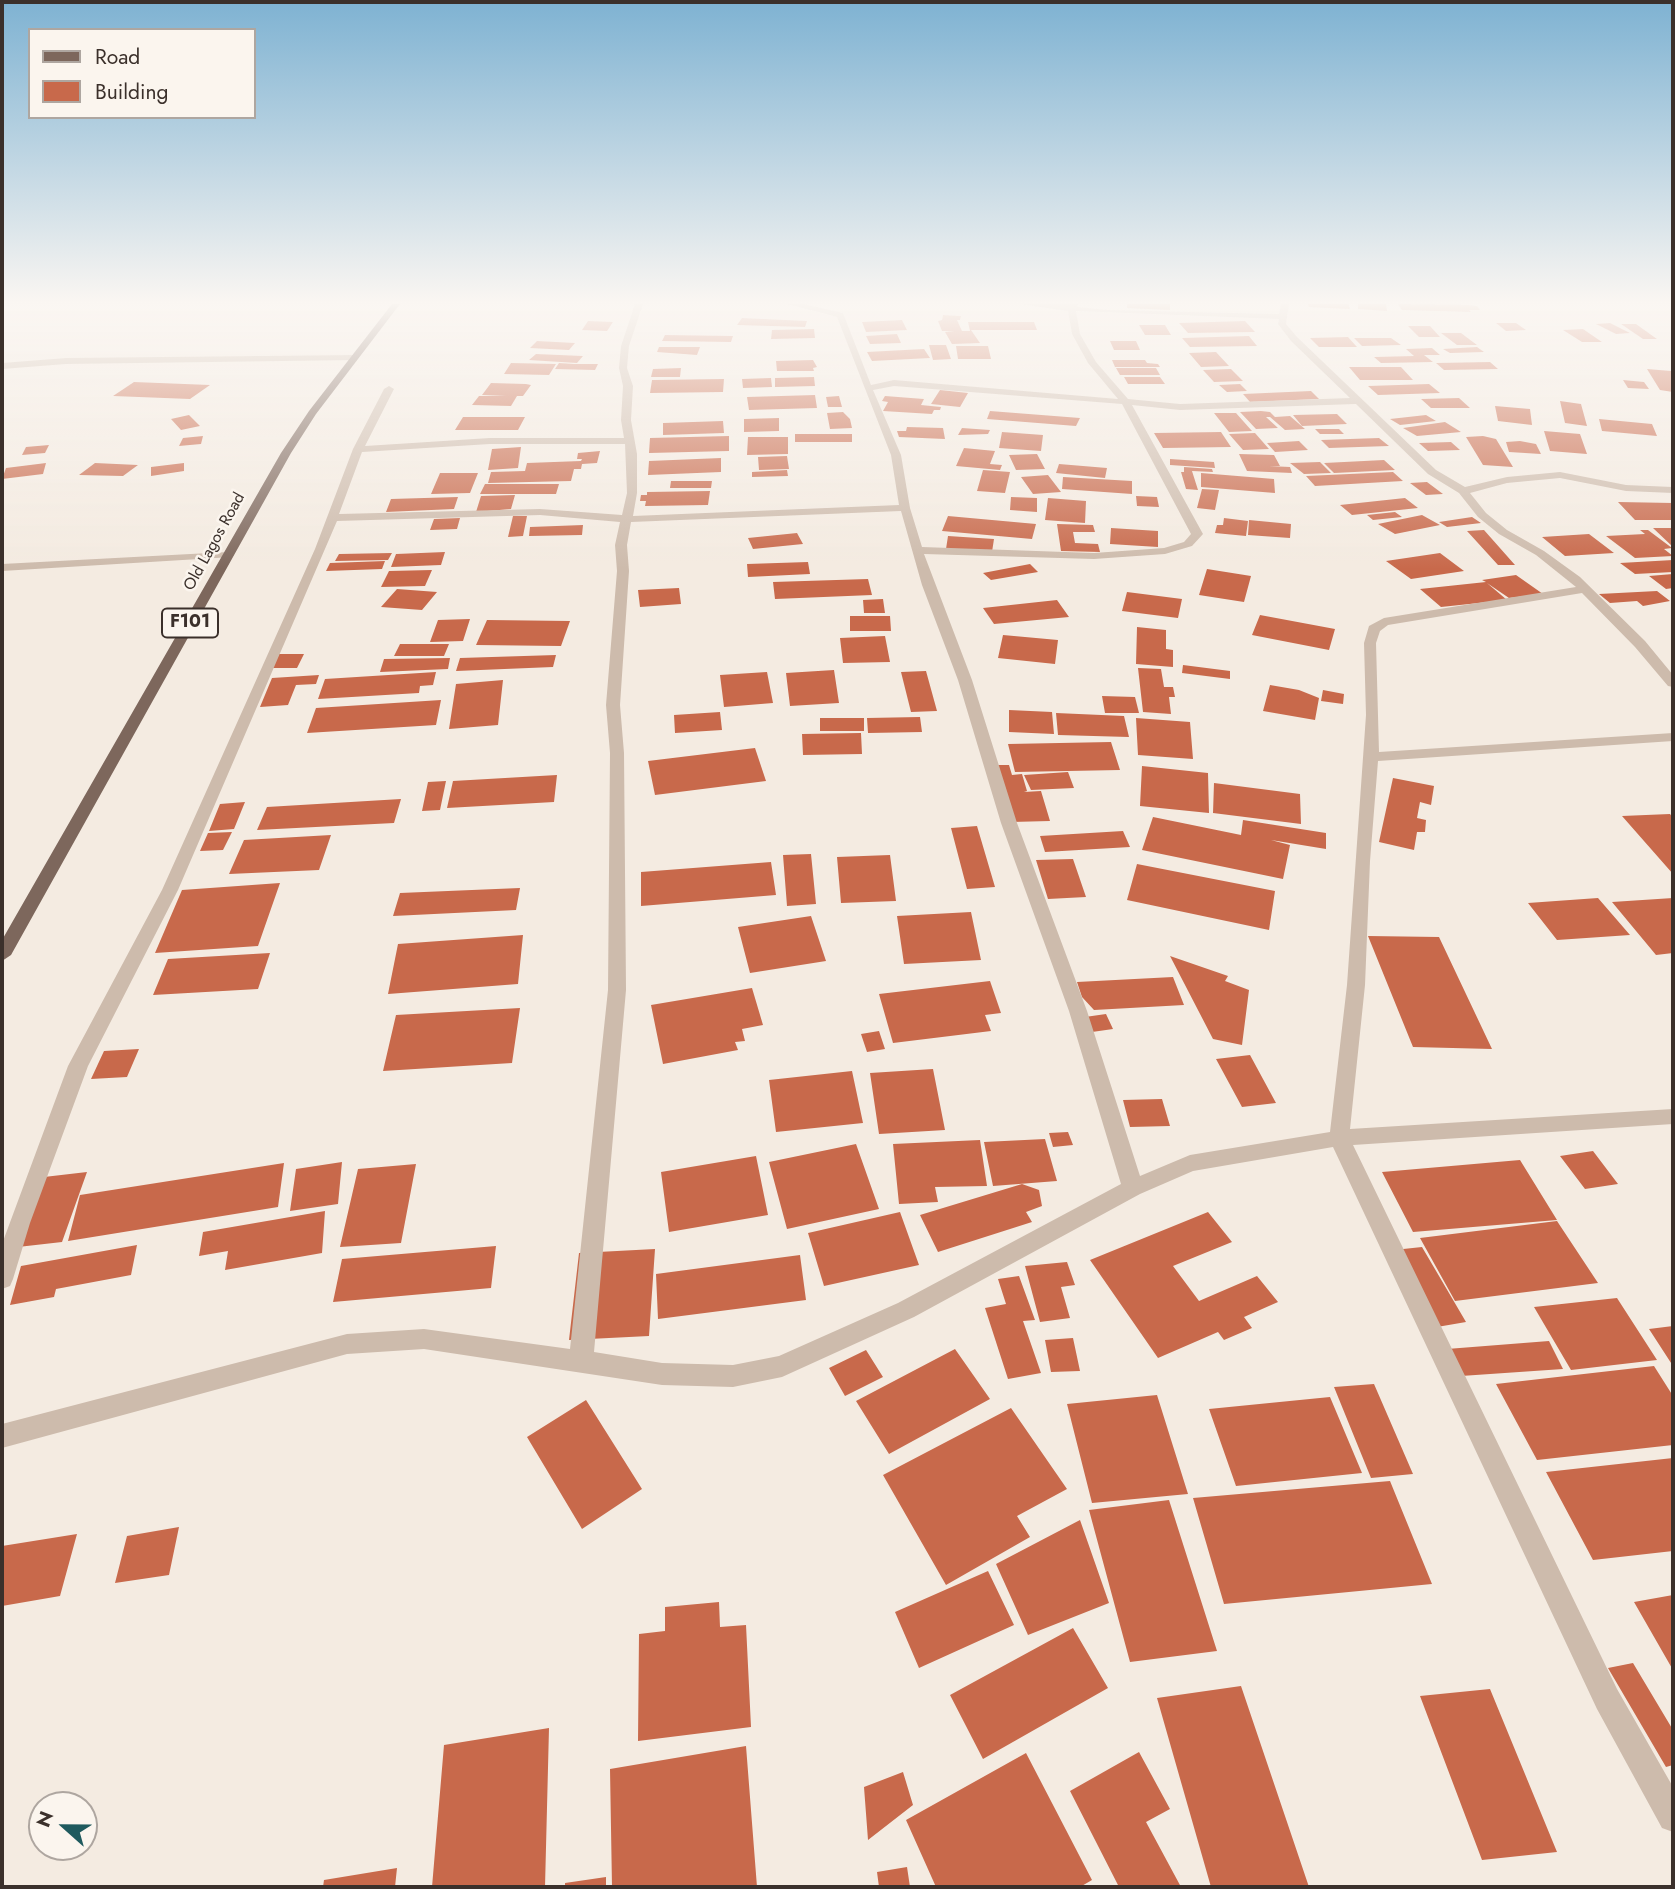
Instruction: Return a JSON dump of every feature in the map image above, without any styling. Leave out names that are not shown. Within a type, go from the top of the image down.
[{"type":"main road","name":"Old Lagos Road","points":[[2,955],[286,453],[329,392]]},
{"type":"street","points":[[2,1279],[19,1223],[78,1066],[170,890],[321,549],[358,449],[387,392]]},
{"type":"street","points":[[581,1362],[617,990],[617,753],[613,705],[623,571],[621,545],[632,493],[630,441],[626,420],[628,392]]},
{"type":"street","points":[[871,392],[896,455],[905,508],[928,585],[965,680],[1006,813],[1079,1011],[1133,1188]]},
{"type":"street","points":[[1018,392],[1180,407],[1359,401]]},
{"type":"street","points":[[917,550],[1094,556],[1165,551],[1188,544],[1197,534],[1193,525],[1117,392]]},
{"type":"street","points":[[1350,392],[1432,472],[1463,491],[1482,515],[1503,532],[1540,554],[1584,589],[1640,644],[1673,683]]},
{"type":"street","points":[[358,449],[491,441],[630,441]]},
{"type":"street","points":[[1463,491],[1507,480],[1560,475],[1626,488],[1673,490]]},
{"type":"street","points":[[331,518],[540,512],[628,519],[705,518],[905,508]]},
{"type":"street","points":[[2,568],[228,555]]},
{"type":"street","points":[[1584,589],[1384,622],[1374,629],[1370,643],[1373,715],[1356,985],[1339,1138],[1606,1699],[1673,1817]]},
{"type":"street","points":[[1370,757],[1420,756],[1673,737]]},
{"type":"street","points":[[2,1436],[347,1344],[424,1339],[662,1374],[733,1376],[782,1366],[906,1310],[1133,1188],[1190,1163],[1339,1138],[1673,1116]]},
{"type":"building","points":[[119,392],[200,392],[190,399],[113,396]]},
{"type":"building","points":[[484,392],[526,392],[523,396],[517,396],[511,406],[472,405],[479,396],[506,396],[482,395]]},
{"type":"building","points":[[939,392],[968,393],[960,407],[931,404]]},
{"type":"building","points":[[1312,392],[1319,399],[1250,402],[1243,394]]},
{"type":"building","points":[[1375,392],[1440,393],[1378,395]]},
{"type":"building","points":[[815,395],[817,408],[749,410],[747,397]]},
{"type":"building","points":[[839,396],[842,407],[828,407],[826,397]]},
{"type":"building","points":[[885,396],[924,399],[921,405],[941,407],[932,414],[883,411],[888,402],[882,401]]},
{"type":"building","points":[[1459,398],[1470,408],[1431,408],[1421,399]]},
{"type":"building","points":[[1560,401],[1581,404],[1587,426],[1565,423]]},
{"type":"building","points":[[1495,406],[1530,409],[1532,425],[1498,421]]},
{"type":"building","points":[[990,411],[1080,418],[1076,426],[987,419]]},
{"type":"building","points":[[843,412],[850,419],[852,428],[830,429],[827,413]]},
{"type":"building","points":[[1240,412],[1270,412],[1275,417],[1290,416],[1305,429],[1285,430],[1270,417],[1266,417],[1278,428],[1256,429]]},
{"type":"building","points":[[1214,413],[1236,413],[1252,431],[1229,432]]},
{"type":"building","points":[[1337,414],[1347,424],[1302,426],[1293,415]]},
{"type":"building","points":[[189,415],[200,426],[181,430],[171,419]]},
{"type":"building","points":[[1426,415],[1436,421],[1400,425],[1390,419]]},
{"type":"building","points":[[463,417],[525,417],[518,430],[455,430]]},
{"type":"building","points":[[779,418],[779,431],[744,432],[744,419]]},
{"type":"building","points":[[1599,419],[1652,424],[1657,436],[1602,431]]},
{"type":"building","points":[[723,421],[724,433],[663,435],[663,423]]},
{"type":"building","points":[[1445,422],[1461,432],[1417,436],[1403,428]]},
{"type":"building","points":[[907,427],[943,428],[945,439],[899,437],[897,431],[906,431]]},
{"type":"building","points":[[962,428],[990,430],[988,434],[958,435]]},
{"type":"building","points":[[1315,429],[1339,429],[1344,434],[1320,434]]},
{"type":"building","points":[[1544,431],[1580,434],[1587,454],[1550,451]]},
{"type":"building","points":[[1002,432],[1043,435],[1041,451],[999,448]]},
{"type":"building","points":[[1221,432],[1231,447],[1163,448],[1154,433]]},
{"type":"building","points":[[1255,433],[1269,449],[1243,450],[1229,434]]},
{"type":"building","points":[[795,434],[852,434],[852,442],[795,442]]},
{"type":"building","points":[[203,436],[201,444],[179,446],[183,438]]},
{"type":"building","points":[[729,436],[729,451],[649,453],[650,438]]},
{"type":"building","points":[[1483,436],[1496,439],[1513,467],[1483,465],[1466,437]]},
{"type":"building","points":[[748,437],[788,437],[788,454],[747,455]]},
{"type":"building","points":[[1379,438],[1389,446],[1329,448],[1321,440]]},
{"type":"building","points":[[1299,441],[1308,450],[1275,452],[1267,443]]},
{"type":"building","points":[[1451,442],[1460,450],[1428,451],[1419,443]]},
{"type":"building","points":[[1506,442],[1536,444],[1541,454],[1509,452]]},
{"type":"building","points":[[49,445],[45,453],[22,455],[26,447]]},
{"type":"building","points":[[521,447],[518,468],[488,470],[492,449]]},
{"type":"building","points":[[964,448],[995,451],[990,464],[1002,465],[1000,470],[956,466]]},
{"type":"building","points":[[600,451],[597,463],[582,464],[581,469],[574,469],[571,481],[488,483],[491,472],[525,471],[527,463],[581,461],[582,459],[577,459],[578,453]]},
{"type":"building","points":[[1037,454],[1045,469],[1016,470],[1009,455]]},
{"type":"building","points":[[1239,454],[1274,455],[1280,466],[1269,466],[1290,467],[1292,473],[1247,471]]},
{"type":"building","points":[[787,456],[789,469],[759,470],[758,457]]},
{"type":"building","points":[[721,458],[721,472],[648,475],[649,461]]},
{"type":"building","points":[[1170,459],[1214,462],[1215,468],[1170,465]]},
{"type":"building","points":[[1384,460],[1395,470],[1334,473],[1324,463]]},
{"type":"building","points":[[1320,462],[1331,473],[1304,474],[1290,463]]},
{"type":"building","points":[[46,463],[43,474],[2,479],[6,468]]},
{"type":"building","points":[[95,463],[138,465],[123,476],[79,475]]},
{"type":"building","points":[[184,463],[184,471],[151,476],[151,467]]},
{"type":"building","points":[[1059,464],[1107,468],[1105,478],[1056,473]]},
{"type":"building","points":[[1184,467],[1212,469],[1213,472],[1192,471],[1198,490],[1186,489],[1181,472],[1184,472]]},
{"type":"building","points":[[787,470],[788,476],[752,477],[752,472]]},
{"type":"building","points":[[983,470],[1010,472],[1005,493],[977,491]]},
{"type":"building","points":[[1393,472],[1403,481],[1315,486],[1306,476]]},
{"type":"building","points":[[440,473],[478,473],[470,493],[431,494]]},
{"type":"building","points":[[1201,473],[1274,479],[1275,493],[1201,487]]},
{"type":"building","points":[[1048,475],[1061,492],[1033,494],[1021,477]]},
{"type":"building","points":[[1063,477],[1132,481],[1132,494],[1062,489]]},
{"type":"building","points":[[671,481],[712,481],[711,488],[670,488]]},
{"type":"building","points":[[1427,482],[1443,494],[1426,495],[1410,483]]},
{"type":"building","points":[[485,484],[559,484],[556,494],[480,494]]},
{"type":"building","points":[[1202,489],[1219,490],[1215,510],[1197,508]]},
{"type":"building","points":[[710,491],[708,505],[645,506],[646,501],[640,501],[641,495],[647,495],[647,492]]},
{"type":"building","points":[[515,495],[511,509],[476,512],[481,496]]},
{"type":"building","points":[[1136,496],[1157,497],[1159,507],[1137,506]]},
{"type":"building","points":[[458,497],[454,509],[386,512],[391,499]]},
{"type":"building","points":[[1011,497],[1037,498],[1037,512],[1010,510]]},
{"type":"building","points":[[1048,498],[1086,501],[1085,523],[1045,520]]},
{"type":"building","points":[[1405,498],[1418,508],[1352,515],[1340,505]]},
{"type":"building","points":[[1618,502],[1673,503],[1673,520],[1635,520]]},
{"type":"building","points":[[1395,512],[1402,517],[1373,520],[1367,515]]},
{"type":"building","points":[[1422,515],[1440,525],[1395,534],[1378,524]]},
{"type":"building","points":[[513,516],[527,516],[523,536],[508,537]]},
{"type":"building","points":[[948,516],[1036,524],[1032,539],[942,531]]},
{"type":"building","points":[[1472,517],[1481,523],[1447,527],[1439,522]]},
{"type":"building","points":[[460,518],[457,529],[430,530],[434,519]]},
{"type":"building","points":[[1224,518],[1248,521],[1246,536],[1215,533],[1217,525],[1223,525]]},
{"type":"building","points":[[1249,520],[1291,524],[1290,538],[1248,535]]},
{"type":"building","points":[[1057,524],[1093,525],[1095,532],[1073,532],[1075,543],[1098,544],[1100,552],[1061,551]]},
{"type":"building","points":[[583,525],[582,535],[529,536],[530,527]]},
{"type":"building","points":[[1111,528],[1158,531],[1158,547],[1110,544]]},
{"type":"building","points":[[1653,528],[1673,528],[1673,547]]},
{"type":"building","points":[[1484,530],[1515,565],[1498,565],[1467,531]]},
{"type":"building","points":[[1640,530],[1648,530],[1672,548],[1664,549],[1673,556],[1635,558],[1606,536],[1645,534]]},
{"type":"building","points":[[797,533],[803,544],[753,549],[748,538]]},
{"type":"building","points":[[1589,534],[1614,553],[1565,556],[1542,537]]},
{"type":"building","points":[[948,536],[994,539],[992,552],[946,549]]},
{"type":"building","points":[[445,552],[441,565],[391,567],[396,554]]},
{"type":"building","points":[[392,553],[388,560],[335,561],[339,554]]},
{"type":"building","points":[[1440,553],[1464,571],[1411,579],[1386,561]]},
{"type":"building","points":[[1673,560],[1673,572],[1635,574],[1620,563]]},
{"type":"building","points":[[385,561],[382,569],[326,571],[330,563]]},
{"type":"building","points":[[808,562],[810,574],[748,577],[747,564]]},
{"type":"building","points":[[1030,564],[1038,572],[991,580],[983,573]]},
{"type":"building","points":[[1207,569],[1251,576],[1244,602],[1199,595]]},
{"type":"building","points":[[432,570],[425,586],[381,587],[389,571]]},
{"type":"building","points":[[1673,574],[1673,588],[1666,589],[1649,576]]},
{"type":"building","points":[[1516,575],[1543,594],[1509,598],[1487,583],[1507,600],[1441,607],[1420,589],[1486,582],[1482,580]]},
{"type":"building","points":[[868,579],[872,595],[775,599],[773,582]]},
{"type":"building","points":[[679,588],[681,604],[640,607],[638,590]]},
{"type":"building","points":[[397,589],[437,592],[422,610],[381,607]]},
{"type":"building","points":[[1657,591],[1670,601],[1643,606],[1637,601],[1610,603],[1599,594]]},
{"type":"building","points":[[1127,592],[1182,599],[1178,618],[1122,611]]},
{"type":"building","points":[[883,599],[885,613],[864,613],[863,600]]},
{"type":"building","points":[[1057,600],[1069,617],[994,624],[983,608]]},
{"type":"building","points":[[1260,615],[1335,629],[1329,650],[1252,635]]},
{"type":"building","points":[[850,616],[890,616],[891,631],[850,631]]},
{"type":"building","points":[[470,619],[463,641],[430,642],[438,620]]},
{"type":"building","points":[[487,620],[570,621],[561,646],[476,645]]},
{"type":"building","points":[[1137,627],[1166,630],[1166,649],[1173,650],[1173,667],[1136,664]]},
{"type":"building","points":[[1003,635],[1058,640],[1055,664],[998,658]]},
{"type":"building","points":[[885,636],[890,662],[843,663],[840,638]]},
{"type":"building","points":[[400,644],[449,644],[444,656],[394,656]]},
{"type":"building","points":[[279,654],[304,654],[297,668],[272,668]]},
{"type":"building","points":[[556,655],[553,667],[456,671],[460,658]]},
{"type":"building","points":[[450,658],[448,669],[380,672],[384,659]]},
{"type":"building","points":[[1183,665],[1230,671],[1230,679],[1182,673]]},
{"type":"building","points":[[1138,668],[1161,669],[1164,687],[1173,687],[1175,697],[1169,697],[1171,714],[1143,712]]},
{"type":"building","points":[[834,670],[839,703],[790,706],[786,673]]},
{"type":"building","points":[[926,671],[937,711],[911,712],[901,672]]},
{"type":"building","points":[[436,672],[433,685],[420,686],[419,693],[318,699],[325,679]]},
{"type":"building","points":[[767,672],[773,703],[724,707],[720,675]]},
{"type":"building","points":[[319,675],[316,684],[296,685],[288,705],[260,707],[272,678]]},
{"type":"building","points":[[503,680],[498,725],[449,729],[456,684]]},
{"type":"building","points":[[1270,685],[1299,690],[1319,698],[1315,720],[1263,711]]},
{"type":"building","points":[[1323,690],[1344,694],[1343,704],[1321,701]]},
{"type":"building","points":[[1102,696],[1135,697],[1139,713],[1105,713]]},
{"type":"building","points":[[441,700],[436,725],[307,733],[316,708]]},
{"type":"building","points":[[1009,710],[1052,712],[1054,734],[1009,732]]},
{"type":"building","points":[[720,712],[722,730],[675,733],[674,715]]},
{"type":"building","points":[[1056,713],[1124,716],[1129,737],[1058,735]]},
{"type":"building","points":[[920,717],[922,732],[868,733],[867,718]]},
{"type":"building","points":[[820,718],[864,718],[864,731],[820,731]]},
{"type":"building","points":[[1136,718],[1190,722],[1193,759],[1138,755]]},
{"type":"building","points":[[861,733],[862,754],[803,755],[802,734]]},
{"type":"building","points":[[1111,742],[1120,770],[1015,772],[1008,744]]},
{"type":"building","points":[[755,748],[766,781],[655,795],[648,761]]},
{"type":"building","points":[[996,765],[1009,765],[1012,775],[1022,774],[1027,791],[1024,792],[1041,791],[1050,821],[1011,822]]},
{"type":"building","points":[[1142,766],[1208,773],[1209,813],[1140,806]]},
{"type":"building","points":[[1068,772],[1074,788],[1031,790],[1024,775]]},
{"type":"building","points":[[557,775],[554,802],[447,808],[453,781]]},
{"type":"building","points":[[1393,778],[1434,786],[1431,805],[1420,802],[1417,818],[1426,820],[1425,832],[1417,832],[1414,850],[1379,842]]},
{"type":"building","points":[[446,781],[440,810],[422,811],[428,782]]},
{"type":"building","points":[[1214,783],[1300,794],[1301,824],[1213,813]]},
{"type":"building","points":[[401,799],[394,823],[257,830],[267,807]]},
{"type":"building","points":[[245,802],[234,829],[209,831],[220,804]]},
{"type":"building","points":[[1670,814],[1673,818],[1673,874],[1622,816]]},
{"type":"building","points":[[1153,817],[1241,835],[1243,820],[1326,833],[1326,849],[1271,840],[1290,845],[1283,879],[1142,850]]},
{"type":"building","points":[[977,826],[995,887],[967,889],[951,828]]},
{"type":"building","points":[[1123,831],[1130,847],[1045,852],[1040,836]]},
{"type":"building","points":[[232,832],[223,850],[200,851],[208,833]]},
{"type":"building","points":[[331,835],[319,870],[229,874],[244,840]]},
{"type":"building","points":[[811,854],[816,904],[787,906],[783,855]]},
{"type":"building","points":[[890,855],[896,901],[841,903],[837,857]]},
{"type":"building","points":[[1073,859],[1086,897],[1048,899],[1036,860]]},
{"type":"building","points":[[771,862],[776,895],[641,906],[641,872]]},
{"type":"building","points":[[1137,864],[1275,891],[1269,930],[1127,900]]},
{"type":"building","points":[[280,883],[258,946],[155,953],[182,890]]},
{"type":"building","points":[[520,888],[516,910],[393,916],[400,893]]},
{"type":"building","points":[[1598,898],[1630,935],[1557,940],[1528,903]]},
{"type":"building","points":[[1673,898],[1673,953],[1656,955],[1612,902]]},
{"type":"building","points":[[971,912],[981,960],[904,964],[897,916]]},
{"type":"building","points":[[811,916],[826,961],[750,973],[738,927]]},
{"type":"building","points":[[523,935],[518,984],[388,994],[398,944]]},
{"type":"building","points":[[1368,936],[1439,937],[1492,1049],[1413,1047]]},
{"type":"building","points":[[270,953],[258,989],[153,995],[168,959]]},
{"type":"building","points":[[1170,956],[1228,976],[1225,981],[1249,990],[1242,1045],[1213,1039]]},
{"type":"building","points":[[1173,977],[1184,1005],[1094,1010],[1082,997],[1077,982]]},
{"type":"building","points":[[990,981],[1001,1013],[985,1015],[991,1031],[893,1043],[879,994]]},
{"type":"building","points":[[752,988],[763,1025],[742,1029],[745,1041],[735,1042],[738,1050],[663,1064],[651,1005]]},
{"type":"building","points":[[520,1008],[512,1063],[383,1071],[396,1015]]},
{"type":"building","points":[[1106,1014],[1113,1029],[1092,1032],[1085,1017]]},
{"type":"building","points":[[879,1031],[885,1049],[867,1052],[861,1034]]},
{"type":"building","points":[[139,1049],[127,1077],[91,1079],[104,1051]]},
{"type":"building","points":[[1250,1055],[1276,1103],[1242,1107],[1216,1059]]},
{"type":"building","points":[[933,1069],[945,1130],[879,1134],[870,1073]]},
{"type":"building","points":[[852,1071],[863,1123],[776,1132],[769,1080]]},
{"type":"building","points":[[1162,1099],[1170,1126],[1130,1127],[1123,1100]]},
{"type":"building","points":[[1068,1132],[1073,1145],[1053,1147],[1049,1133]]},
{"type":"building","points":[[1045,1139],[1057,1181],[993,1186],[984,1142]]},
{"type":"building","points":[[980,1140],[987,1186],[935,1187],[938,1202],[899,1204],[893,1144]]},
{"type":"building","points":[[856,1144],[879,1209],[787,1229],[769,1162]]},
{"type":"building","points":[[1593,1151],[1618,1184],[1585,1189],[1560,1156]]},
{"type":"building","points":[[756,1156],[768,1215],[669,1232],[661,1172]]},
{"type":"building","points":[[1520,1160],[1557,1220],[1413,1232],[1382,1172]]},
{"type":"building","points":[[342,1162],[338,1204],[290,1211],[296,1169]]},
{"type":"building","points":[[284,1163],[278,1207],[68,1241],[80,1195]]},
{"type":"building","points":[[416,1164],[401,1243],[340,1247],[358,1169]]},
{"type":"building","points":[[87,1172],[62,1242],[18,1247],[44,1177]]},
{"type":"building","points":[[1022,1184],[1039,1190],[1042,1206],[1026,1212],[1032,1222],[938,1252],[920,1215]]},
{"type":"building","points":[[325,1211],[322,1253],[225,1270],[228,1251],[199,1256],[203,1232]]},
{"type":"building","points":[[900,1212],[919,1265],[824,1286],[808,1233]]},
{"type":"building","points":[[1208,1212],[1232,1242],[1173,1266],[1199,1301],[1257,1276],[1278,1302],[1244,1317],[1252,1328],[1224,1340],[1218,1332],[1158,1358],[1090,1260]]},
{"type":"building","points":[[1557,1221],[1598,1283],[1455,1301],[1420,1238]]},
{"type":"building","points":[[137,1245],[131,1275],[56,1289],[54,1297],[10,1305],[21,1266]]},
{"type":"building","points":[[496,1246],[491,1288],[333,1302],[342,1259]]},
{"type":"building","points":[[1422,1247],[1466,1322],[1437,1327],[1394,1250]]},
{"type":"building","points":[[655,1249],[649,1336],[569,1340],[579,1253]]},
{"type":"building","points":[[800,1255],[806,1300],[658,1319],[656,1274]]},
{"type":"building","points":[[1067,1262],[1075,1285],[1061,1287],[1070,1318],[1040,1322],[1025,1266]]},
{"type":"building","points":[[1019,1276],[1035,1320],[1023,1321],[1041,1373],[1008,1379],[985,1308],[1006,1304],[998,1279]]},
{"type":"building","points":[[1617,1298],[1657,1360],[1571,1370],[1534,1307]]},
{"type":"building","points":[[1673,1326],[1673,1366],[1649,1329]]},
{"type":"building","points":[[1073,1338],[1080,1371],[1051,1372],[1045,1340]]},
{"type":"building","points":[[1549,1341],[1563,1369],[1461,1376],[1447,1349]]},
{"type":"building","points":[[955,1349],[990,1399],[889,1454],[856,1401]]},
{"type":"building","points":[[866,1350],[883,1377],[845,1396],[829,1368]]},
{"type":"building","points":[[1654,1366],[1673,1396],[1673,1445],[1537,1460],[1496,1384]]},
{"type":"building","points":[[1374,1384],[1413,1474],[1371,1478],[1334,1387]]},
{"type":"building","points":[[1157,1395],[1188,1494],[1092,1503],[1067,1404]]},
{"type":"building","points":[[1330,1397],[1362,1473],[1236,1486],[1209,1409]]},
{"type":"building","points":[[586,1400],[642,1489],[582,1529],[527,1437]]},
{"type":"building","points":[[1011,1408],[1067,1489],[1017,1516],[1030,1537],[946,1585],[883,1475]]},
{"type":"building","points":[[1673,1458],[1673,1551],[1593,1560],[1546,1472]]},
{"type":"building","points":[[1390,1481],[1432,1584],[1224,1604],[1193,1498]]},
{"type":"building","points":[[1169,1500],[1217,1651],[1130,1662],[1089,1510]]},
{"type":"building","points":[[1080,1520],[1109,1603],[1028,1635],[996,1564]]},
{"type":"building","points":[[179,1527],[169,1575],[115,1583],[127,1536]]},
{"type":"building","points":[[77,1534],[60,1596],[2,1606],[2,1546]]},
{"type":"building","points":[[988,1571],[1014,1625],[919,1668],[895,1612]]},
{"type":"building","points":[[1673,1595],[1673,1670],[1634,1602]]},
{"type":"building","points":[[719,1602],[720,1627],[746,1625],[751,1727],[638,1741],[639,1634],[665,1631],[665,1607]]},
{"type":"building","points":[[1073,1628],[1108,1688],[983,1759],[950,1695]]},
{"type":"building","points":[[1633,1663],[1673,1730],[1673,1765],[1666,1767],[1608,1668]]},
{"type":"building","points":[[1241,1686],[1309,1887],[1211,1887],[1157,1698]]},
{"type":"building","points":[[1490,1689],[1557,1852],[1482,1860],[1420,1696]]},
{"type":"building","points":[[549,1728],[545,1887],[432,1887],[444,1745]]},
{"type":"building","points":[[746,1746],[757,1887],[612,1887],[610,1769]]},
{"type":"building","points":[[1139,1752],[1170,1809],[1146,1822],[1181,1887],[1119,1887],[1070,1791]]},
{"type":"building","points":[[1026,1753],[1092,1880],[1080,1887],[936,1887],[906,1820]]},
{"type":"building","points":[[903,1772],[913,1805],[868,1840],[864,1787]]},
{"type":"building","points":[[907,1867],[910,1887],[879,1887],[877,1872]]},
{"type":"building","points":[[397,1868],[395,1887],[323,1887],[324,1880]]},
{"type":"building","points":[[606,1877],[606,1887],[565,1887],[565,1883]]}]
